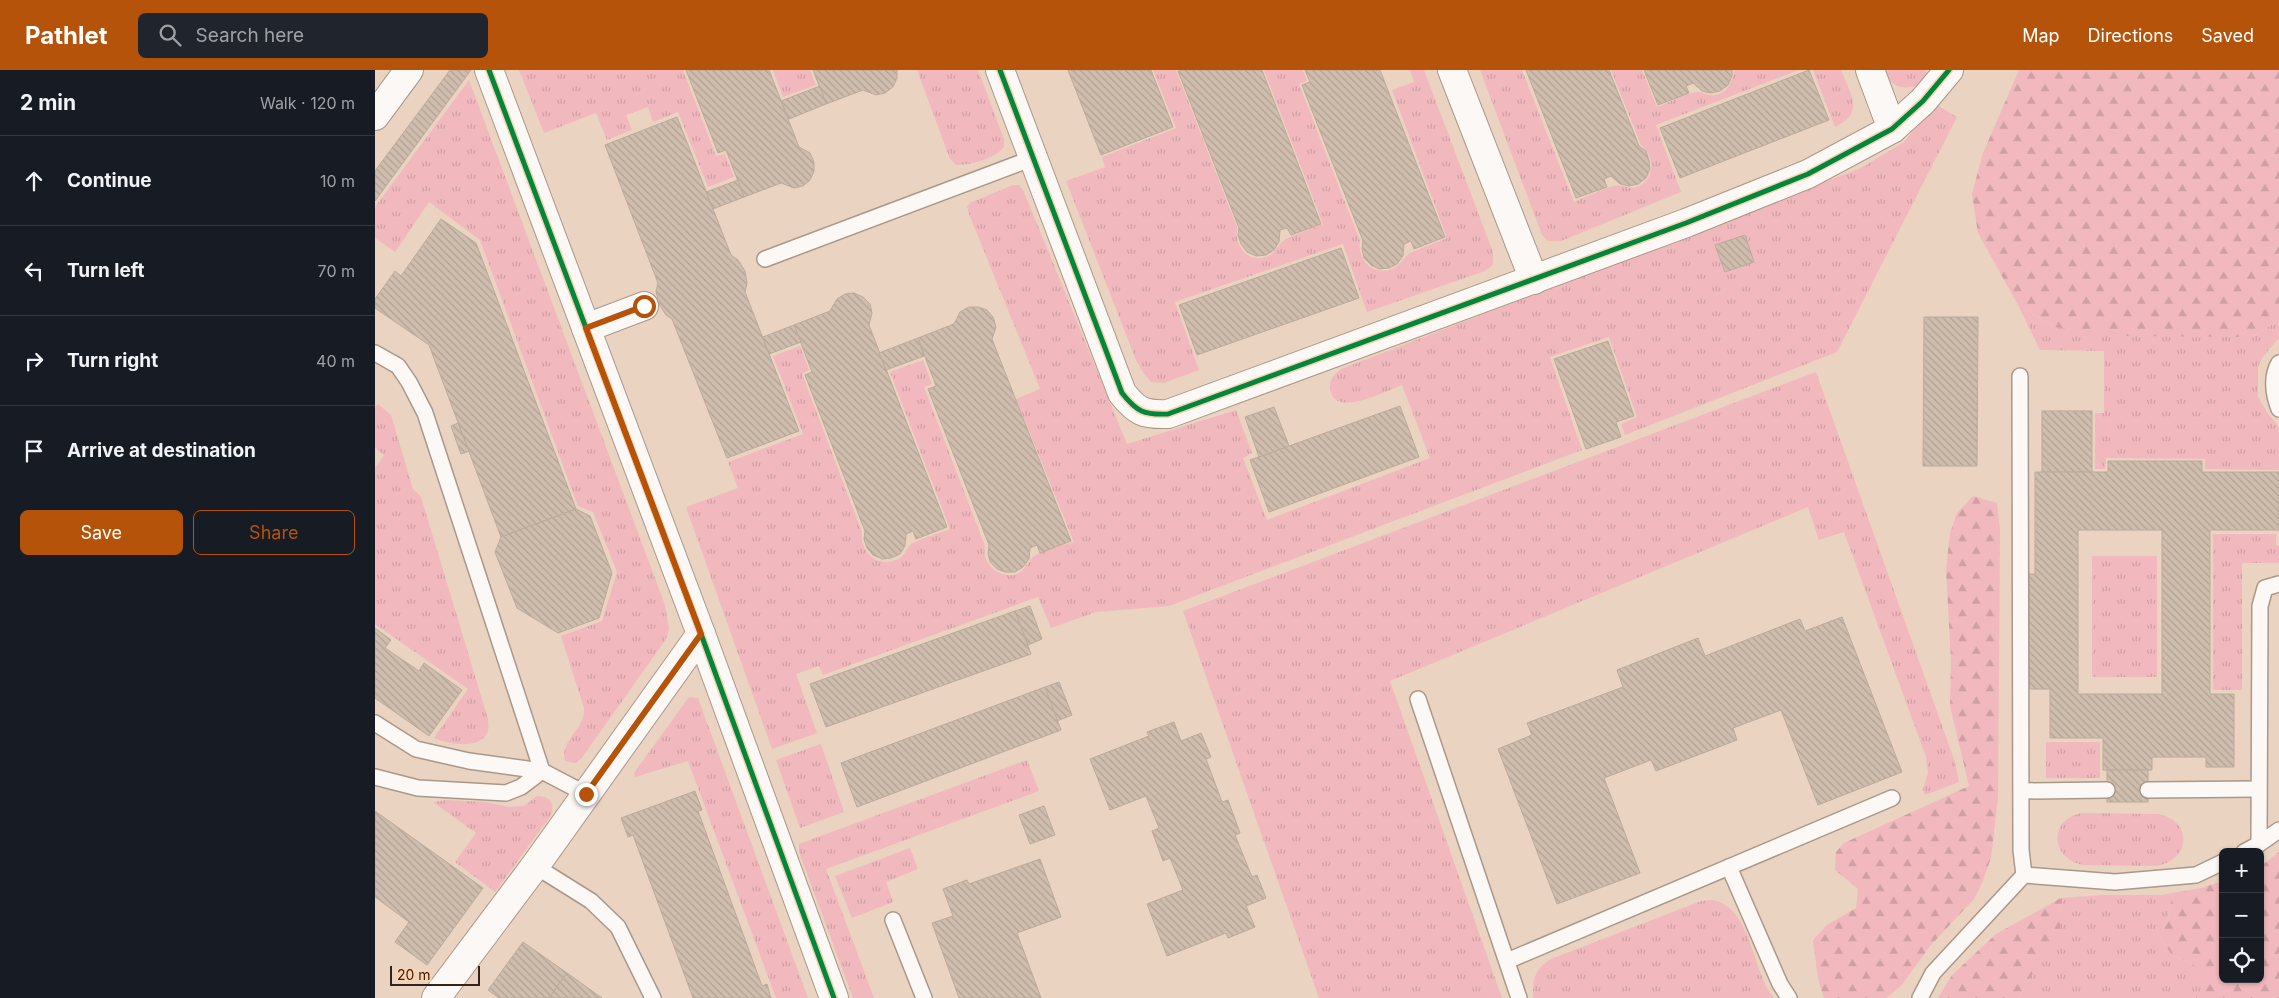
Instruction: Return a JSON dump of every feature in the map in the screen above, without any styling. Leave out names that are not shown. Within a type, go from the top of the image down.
[{"type":"street","points":[[375,116],[409,70]]},
{"type":"street","points":[[489,70],[701,634],[834,998]]},
{"type":"street","points":[[1000,70],[1122,393],[1133,407],[1149,415],[1168,414],[1534,280],[1686,223],[1808,174],[1892,128],[1923,101],[1949,70]]},
{"type":"street","points":[[1452,70],[1534,280]]},
{"type":"street","points":[[1870,70],[1892,128]]},
{"type":"street","points":[[586,328],[644,306]]},
{"type":"street","points":[[436,998],[535,866],[701,634]]},
{"type":"lane","points":[[765,258],[1033,158]]},
{"type":"lane","points":[[375,353],[398,366],[409,382],[425,413],[542,772]]},
{"type":"lane","points":[[2279,363],[2275,368],[2273,384],[2275,400],[2279,408]]},
{"type":"lane","points":[[1920,998],[1933,973],[2023,875],[2021,850],[2020,376]]},
{"type":"lane","points":[[2259,844],[2260,606],[2265,588],[2279,584]]},
{"type":"lane","points":[[1418,699],[1519,998]]},
{"type":"lane","points":[[375,724],[416,749],[469,762],[542,772],[586,794]]},
{"type":"lane","points":[[375,777],[418,788],[506,793],[521,786],[542,772]]},
{"type":"lane","points":[[2148,790],[2258,788]]},
{"type":"lane","points":[[2022,790],[2107,790]]},
{"type":"lane","points":[[1507,961],[1892,798]]},
{"type":"lane","points":[[2252,848],[2279,830]]},
{"type":"lane","points":[[2023,875],[2115,882],[2196,875],[2219,864]]},
{"type":"lane","points":[[535,866],[591,902],[618,927],[653,998]]},
{"type":"lane","points":[[1729,867],[1776,976],[1789,998]]},
{"type":"lane","points":[[893,920],[925,998]]},
{"type":"green space","points":[[519,70],[683,70],[716,156],[725,154],[734,177],[708,187],[678,112],[653,122],[648,107],[626,115],[632,130],[607,140],[596,113],[544,133]]},
{"type":"green space","points":[[773,70],[810,70],[816,85],[783,97]]},
{"type":"green space","points":[[917,70],[978,70],[1004,139],[1004,147],[994,155],[982,160],[956,165],[950,159]]},
{"type":"green space","points":[[1153,70],[1176,70],[1237,227],[1237,240],[1247,255],[1259,258],[1269,256],[1286,239],[1323,224],[1264,70],[1303,70],[1307,81],[1299,84],[1360,241],[1361,254],[1368,265],[1379,271],[1385,271],[1395,267],[1410,253],[1447,238],[1392,90],[1414,82],[1410,70],[1424,70],[1493,252],[1493,265],[1485,271],[1367,312],[1343,244],[1175,302],[1199,370],[1164,383],[1151,382],[1136,360],[1066,181],[1105,167],[1102,157],[1176,128]]},
{"type":"green space","points":[[1480,70],[1522,70],[1574,202],[1614,186],[1637,187],[1648,179],[1650,173],[1651,161],[1649,155],[1641,145],[1611,70],[1642,70],[1657,107],[1694,92],[1710,95],[1720,94],[1730,84],[1734,70],[1799,70],[1656,125],[1681,192],[1561,241],[1548,241],[1542,235]]},
{"type":"green space","points":[[1813,70],[1841,70],[1849,87],[1853,109],[1850,116],[1844,122],[1835,127]]},
{"type":"green space","points":[[1884,70],[1923,70],[1928,73],[1916,86],[1901,87],[1889,80]]},
{"type":"green space","points":[[2019,70],[2279,70],[2279,320],[2252,337],[2118,336],[2055,327],[2018,305],[1978,233],[1972,194],[1983,153]]},
{"type":"green space","points":[[469,80],[665,605],[669,629],[666,639],[581,759],[575,763],[565,761],[564,754],[569,741],[581,722],[584,708],[561,636],[602,621],[617,572],[593,512],[578,506],[480,240],[429,202],[395,252],[375,238],[375,207]]},
{"type":"green space","points":[[1935,104],[1957,117],[1837,352],[1625,435],[1621,424],[1637,417],[1609,337],[1550,357],[1582,450],[1169,606],[1096,612],[1051,628],[1038,597],[823,675],[819,666],[796,674],[817,733],[772,749],[686,507],[738,488],[728,462],[803,434],[773,356],[800,346],[809,370],[802,374],[862,532],[864,547],[867,553],[878,561],[893,561],[900,558],[913,543],[950,529],[890,372],[923,360],[932,384],[924,387],[985,546],[986,558],[993,569],[1004,575],[1017,574],[1033,557],[1053,548],[1074,542],[1016,399],[1040,389],[969,214],[967,206],[972,202],[1013,185],[1019,185],[1024,192],[1127,444],[1236,410],[1252,453],[1243,458],[1267,520],[1430,458],[1402,385],[1373,397],[1341,402],[1334,398],[1330,389],[1330,382],[1341,369],[1861,168],[1904,142]]},
{"type":"green space","points":[[2018,305],[2055,327],[2252,337],[2279,320],[2279,338],[2262,358],[2258,367],[2258,397],[2279,427],[2279,470],[2205,469],[2205,459],[2106,458],[2105,469],[2095,469],[2095,413],[2104,413],[2104,351],[2040,350]]},
{"type":"green space","points":[[1816,372],[1955,762],[1959,782],[1925,795],[1923,789],[1928,773],[1926,757],[1844,532],[1819,540],[1808,507],[1390,681],[1502,998],[1319,998],[1183,611]]},
{"type":"green space","points":[[378,404],[391,415],[413,489],[421,497],[488,719],[488,730],[484,737],[471,744],[455,744],[434,738],[468,689],[375,624],[375,468],[384,455],[375,448],[375,408]]},
{"type":"green space","points":[[1973,496],[1997,503],[2000,531],[1998,798],[1991,858],[1974,899],[1930,946],[1901,986],[1886,998],[1824,998],[1818,978],[1813,940],[1827,925],[1856,908],[1858,889],[1835,870],[1836,852],[1844,843],[1969,786],[1950,706],[1951,661],[1946,570],[1950,533],[1957,513]]},
{"type":"green space","points":[[2213,534],[2276,534],[2276,545],[2279,546],[2279,563],[2242,563],[2242,690],[2213,690]]},
{"type":"green space","points":[[2092,556],[2157,556],[2157,677],[2092,677]]},
{"type":"green space","points":[[689,697],[698,698],[808,998],[776,998],[688,761],[635,777],[634,773]]},
{"type":"green space","points":[[2046,742],[2100,742],[2100,778],[2046,778]]},
{"type":"green space","points":[[821,744],[844,812],[800,828],[776,760]]},
{"type":"green space","points":[[1027,760],[1039,791],[826,869],[874,998],[853,998],[799,852],[799,844]]},
{"type":"green space","points":[[537,796],[545,797],[550,801],[552,804],[551,815],[495,892],[455,862],[476,833],[433,802],[446,800],[485,802],[509,807],[524,806]]},
{"type":"green space","points":[[2083,813],[2158,814],[2169,818],[2177,824],[2182,832],[2181,848],[2176,856],[2168,862],[2157,866],[2083,865],[2072,861],[2064,855],[2059,847],[2057,838],[2064,822],[2072,816]]},
{"type":"green space","points":[[910,848],[918,869],[886,882],[893,902],[852,918],[835,876]]},
{"type":"green space","points":[[2279,852],[2279,998],[2195,998],[2210,982],[2201,968],[2172,955],[2160,938],[2168,916],[2173,893],[2219,882],[2219,983],[2264,983],[2264,864]]},
{"type":"green space","points":[[2173,893],[2168,916],[2160,938],[2172,955],[2201,968],[2211,982],[2195,998],[2018,998],[2059,930],[2061,898]]},
{"type":"green space","points":[[2061,898],[2060,930],[2018,998],[1938,998],[1952,975],[1996,934]]},
{"type":"green space","points":[[1713,900],[1726,906],[1736,915],[1750,942],[1760,973],[1774,998],[1533,998],[1533,985],[1536,975],[1541,967],[1551,959],[1701,901]]},
{"type":"building","points":[[450,70],[471,70],[375,201],[375,171]]},
{"type":"building","points":[[686,70],[769,70],[799,147],[810,153],[814,162],[814,171],[810,180],[803,186],[794,188],[781,183],[744,197],[726,150],[718,153]]},
{"type":"building","points":[[813,70],[897,70],[897,78],[893,87],[885,93],[876,95],[863,90],[826,104]]},
{"type":"building","points":[[1068,70],[1151,70],[1173,127],[1101,155]]},
{"type":"building","points":[[1262,70],[1321,224],[1291,235],[1287,228],[1280,230],[1279,242],[1274,250],[1266,255],[1256,256],[1247,252],[1241,244],[1238,235],[1239,228],[1178,71]]},
{"type":"building","points":[[1305,70],[1380,70],[1445,237],[1414,249],[1411,241],[1404,244],[1403,256],[1397,264],[1389,268],[1379,269],[1371,265],[1364,258],[1363,241],[1302,85],[1310,82]]},
{"type":"building","points":[[1526,70],[1609,70],[1639,146],[1646,151],[1650,169],[1646,178],[1638,184],[1629,186],[1620,184],[1611,176],[1604,179],[1607,187],[1576,198]]},
{"type":"building","points":[[1644,70],[1732,70],[1732,76],[1728,85],[1720,91],[1711,93],[1702,91],[1693,83],[1686,86],[1689,93],[1658,105]]},
{"type":"building","points":[[1809,70],[1829,120],[1680,178],[1660,128]]},
{"type":"building","points":[[820,86],[826,104],[789,119],[781,101]]},
{"type":"building","points":[[677,117],[731,255],[738,260],[745,271],[747,283],[745,292],[799,431],[727,458],[672,319],[666,315],[659,304],[656,291],[658,283],[605,145]]},
{"type":"building","points":[[738,180],[744,197],[713,209],[706,192]]},
{"type":"building","points":[[441,219],[476,243],[576,509],[501,537],[429,345],[375,308],[375,299],[395,271],[401,276]]},
{"type":"building","points":[[1745,235],[1754,262],[1725,272],[1715,245]]},
{"type":"building","points":[[1341,248],[1359,298],[1197,355],[1179,305]]},
{"type":"building","points":[[854,293],[863,297],[870,304],[872,313],[869,325],[947,527],[916,539],[913,531],[906,534],[905,546],[900,554],[891,558],[882,559],[873,555],[867,548],[864,539],[865,531],[805,375],[812,372],[794,325],[830,311],[837,299],[845,294]]},
{"type":"building","points":[[969,307],[987,310],[993,317],[996,327],[992,339],[1071,541],[1040,553],[1037,545],[1030,548],[1029,559],[1023,567],[1015,572],[1005,572],[997,569],[990,562],[989,545],[928,389],[936,386],[918,338],[954,324],[960,312]]},
{"type":"building","points":[[1924,317],[1978,317],[1977,466],[1923,466]]},
{"type":"building","points":[[794,325],[801,342],[769,354],[763,337]]},
{"type":"building","points":[[918,338],[924,356],[886,370],[879,353]]},
{"type":"building","points":[[1608,341],[1634,416],[1616,422],[1621,437],[1586,449],[1554,359]]},
{"type":"building","points":[[1400,406],[1419,457],[1269,512],[1250,460]]},
{"type":"building","points":[[1274,407],[1289,446],[1259,457],[1245,417]]},
{"type":"building","points":[[2042,411],[2092,411],[2092,472],[2042,472]]},
{"type":"building","points":[[458,423],[469,451],[461,454],[451,426]]},
{"type":"building","points":[[2108,461],[2202,461],[2202,472],[2279,472],[2279,530],[2210,530],[2210,694],[2234,694],[2234,767],[2206,767],[2206,757],[2152,757],[2152,770],[2103,770],[2103,738],[2050,738],[2050,689],[2029,689],[2029,574],[2035,574],[2035,472],[2108,472]],"holes":[[[2078,530],[2162,530],[2162,694],[2078,694]]]},
{"type":"building","points":[[576,509],[590,516],[612,573],[599,618],[558,633],[517,608],[495,552],[501,537]]},
{"type":"building","points":[[1030,606],[1042,639],[1028,645],[1015,611]]},
{"type":"building","points":[[1015,611],[1031,654],[826,727],[810,684]]},
{"type":"building","points":[[1842,617],[1902,772],[1818,805],[1781,710],[1733,728],[1737,740],[1656,771],[1651,760],[1604,778],[1640,873],[1557,904],[1498,749],[1532,735],[1527,723],[1623,687],[1617,670],[1698,638],[1705,656],[1800,619],[1805,631]]},
{"type":"building","points":[[375,628],[391,640],[385,648],[419,671],[424,663],[462,690],[429,736],[375,698]]},
{"type":"building","points":[[1059,682],[1072,715],[1057,721],[1045,687]]},
{"type":"building","points":[[1045,687],[1061,730],[857,807],[841,763]]},
{"type":"building","points":[[1174,722],[1181,741],[1201,733],[1211,757],[1206,759],[1222,802],[1228,800],[1240,833],[1235,835],[1252,877],[1257,875],[1266,898],[1246,906],[1255,927],[1228,938],[1226,933],[1167,956],[1147,904],[1183,890],[1170,858],[1163,861],[1152,831],[1159,828],[1146,796],[1110,810],[1090,759],[1149,736],[1147,732]]},
{"type":"building","points":[[2107,770],[2148,770],[2148,802],[2107,802]]},
{"type":"building","points":[[695,791],[702,810],[698,811],[762,986],[767,984],[771,998],[693,998],[633,835],[628,837],[621,818]]},
{"type":"building","points":[[1044,806],[1055,835],[1030,844],[1019,815]]},
{"type":"building","points":[[375,811],[483,888],[427,965],[395,942],[409,922],[375,897]]},
{"type":"building","points":[[1040,859],[1061,917],[1017,933],[1041,998],[959,998],[932,923],[953,916],[943,889],[967,880],[969,884]]},
{"type":"building","points":[[523,942],[567,973],[549,998],[499,998],[488,990]]},
{"type":"building","points":[[567,973],[602,998],[549,998]]},
{"type":"cycle path","points":[[489,70],[701,634],[834,998]]},
{"type":"cycle path","points":[[1000,70],[1122,393],[1137,408],[1153,414],[1168,414],[1686,223],[1808,174],[1892,129],[1923,101],[1949,70]]},
{"type":"route","points":[[586,794],[701,634],[586,328],[644,306]]}]
